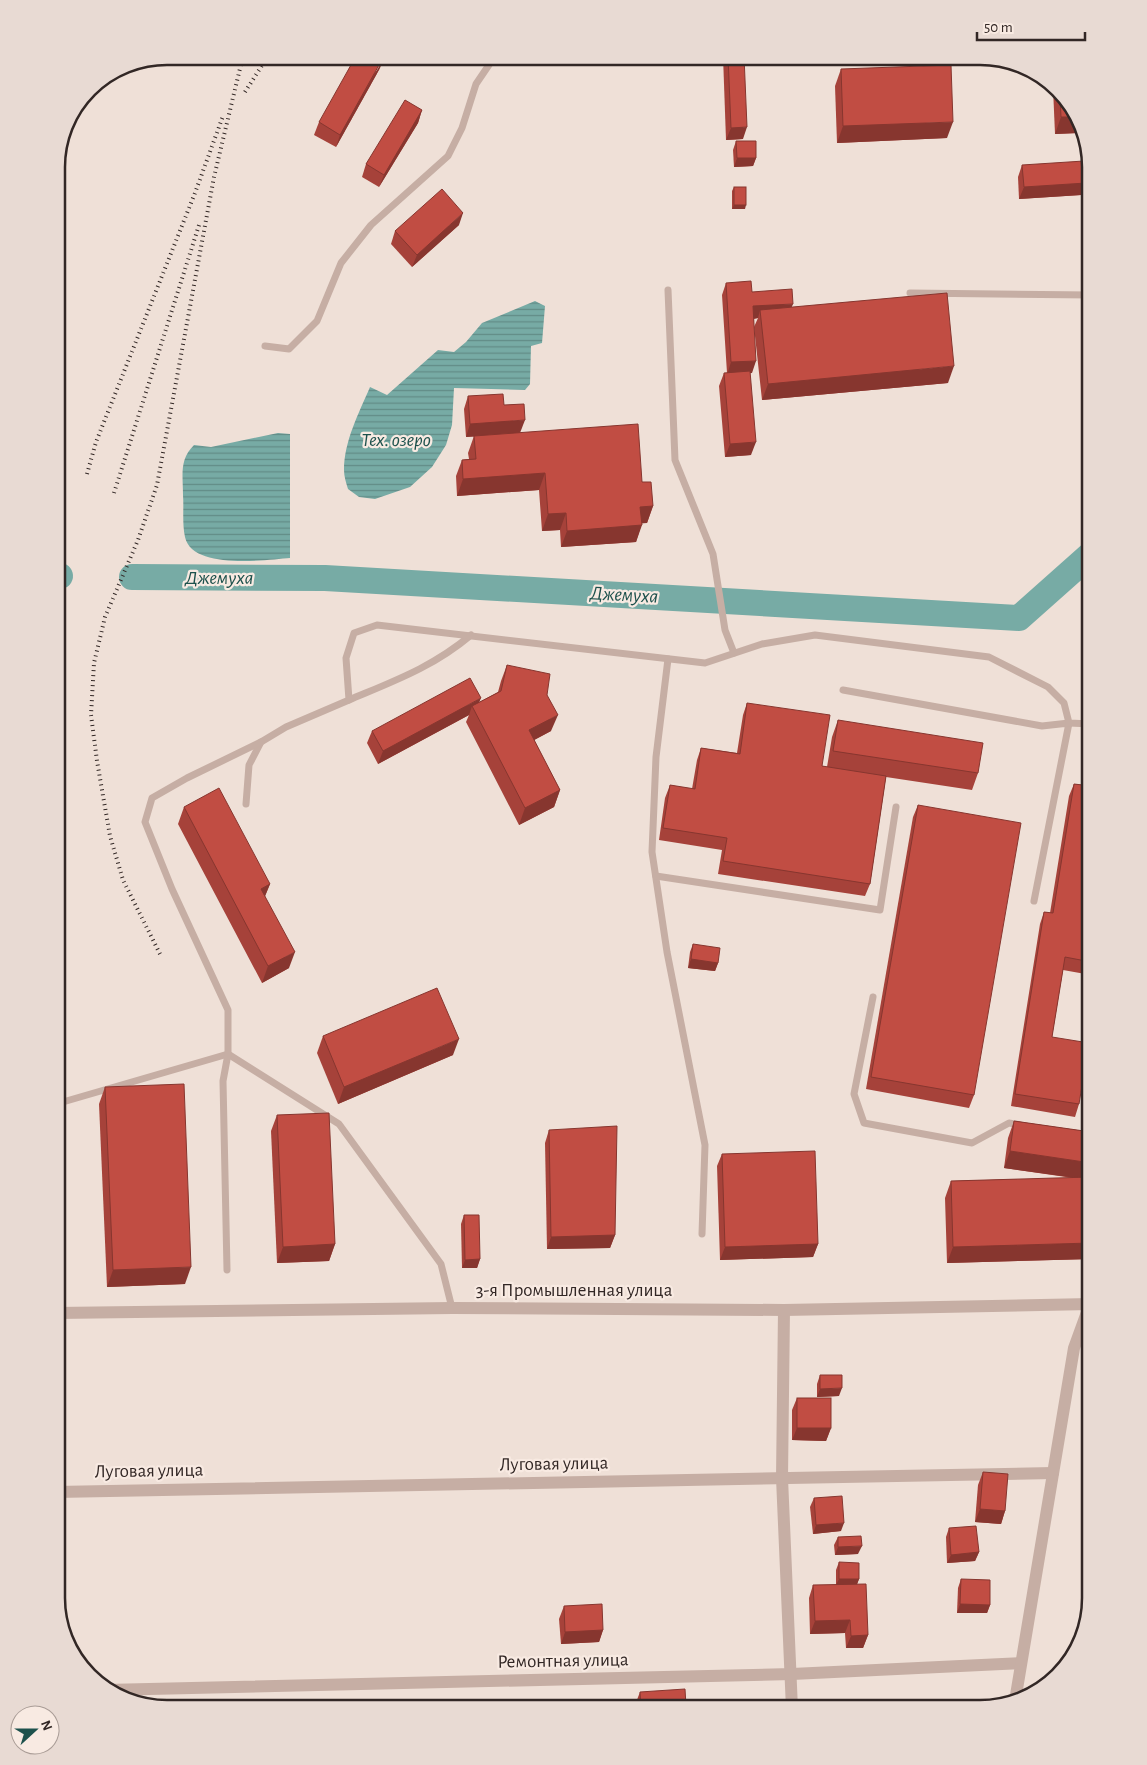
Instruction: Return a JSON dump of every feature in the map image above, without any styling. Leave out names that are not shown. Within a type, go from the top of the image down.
[{"type":"street","name":"3-я Промышленная улица","points":[[65,1314],[452,1308],[784,1310],[1082,1304]]},
{"type":"street","points":[[784,1310],[782,1478],[792,1700]]},
{"type":"street","points":[[1016,1694],[1074,1348],[1082,1326]]},
{"type":"street","name":"Луговая улица","points":[[65,1492],[1053,1473]]},
{"type":"street","name":"Ремонтная улица","points":[[121,1690],[792,1674],[1021,1663]]},
{"type":"lane","points":[[265,346],[289,349],[317,321],[342,263],[371,226],[448,156],[462,128],[476,84],[489,65]]},
{"type":"lane","points":[[668,290],[675,460],[713,554],[725,630],[734,653]]},
{"type":"lane","points":[[910,294],[1082,295]]},
{"type":"lane","points":[[349,700],[346,658],[354,633],[377,625],[705,663],[762,644],[815,635],[990,657],[1048,687],[1064,703],[1069,723],[1034,901]]},
{"type":"lane","points":[[227,1270],[223,1081],[228,1054],[228,1010],[172,889],[145,822],[152,798],[261,742],[286,727],[425,668],[455,649],[471,636]]},
{"type":"lane","points":[[668,658],[656,757],[652,852],[667,952],[705,1145],[702,1234]]},
{"type":"lane","points":[[843,690],[1042,726],[1082,724]]},
{"type":"lane","points":[[246,804],[249,765],[261,742]]},
{"type":"lane","points":[[656,876],[880,910],[896,807]]},
{"type":"lane","points":[[873,997],[854,1094],[864,1123],[972,1144],[1009,1123],[1027,1126]]},
{"type":"lane","points":[[65,1101],[228,1054],[339,1124],[441,1264],[452,1308]]},
{"type":"water","name":"Тех. озеро","points":[[535,301],[545,306],[542,343],[531,346],[530,384],[525,390],[454,388],[452,425],[446,445],[432,467],[410,487],[375,499],[359,497],[348,489],[344,470],[347,448],[353,427],[370,387],[387,395],[438,350],[454,352],[466,342],[482,323]]},
{"type":"water","points":[[278,433],[290,434],[290,558],[231,561],[215,559],[201,554],[190,547],[185,537],[183,521],[183,468],[189,451],[194,445],[211,447]]},
{"type":"building","points":[[351,65],[379,65],[340,135],[319,122]]},
{"type":"building","points":[[728,65],[744,65],[747,127],[731,128]]},
{"type":"building","points":[[951,65],[953,122],[843,126],[841,69]]},
{"type":"building","points":[[405,100],[422,110],[384,175],[366,164]]},
{"type":"building","points":[[1060,104],[1069,117],[1061,117]]},
{"type":"building","points":[[736,141],[756,141],[756,158],[737,158]]},
{"type":"building","points":[[1082,161],[1082,183],[1024,187],[1022,165]]},
{"type":"building","points":[[734,187],[746,187],[746,205],[734,205]]},
{"type":"building","points":[[442,189],[463,213],[417,255],[395,231]]},
{"type":"building","points":[[751,281],[752,292],[792,289],[793,304],[753,306],[756,361],[731,362],[726,283]]},
{"type":"building","points":[[947,293],[954,366],[768,384],[760,310]]},
{"type":"building","points":[[750,371],[756,442],[730,444],[724,373]]},
{"type":"building","points":[[503,394],[504,405],[524,404],[525,420],[470,424],[468,396]]},
{"type":"building","points":[[638,424],[642,482],[651,482],[653,506],[640,507],[642,525],[567,531],[566,513],[548,514],[545,473],[463,479],[462,460],[476,459],[474,436]]},
{"type":"building","points":[[507,665],[550,674],[547,695],[558,715],[529,730],[560,790],[525,808],[472,706],[501,691]]},
{"type":"building","points":[[470,678],[481,698],[383,751],[372,731]]},
{"type":"building","points":[[747,703],[830,715],[822,766],[886,776],[870,884],[723,861],[727,838],[663,828],[670,785],[695,789],[701,748],[740,754]]},
{"type":"building","points":[[838,720],[983,743],[978,773],[833,751]]},
{"type":"building","points":[[1074,784],[1082,785],[1082,960],[1065,957],[1052,1037],[1082,1042],[1082,1086],[1079,1104],[1015,1094],[1044,912],[1053,913]]},
{"type":"building","points":[[219,788],[270,884],[261,889],[295,952],[268,966],[184,807]]},
{"type":"building","points":[[918,805],[1021,823],[974,1095],[871,1077]]},
{"type":"building","points":[[693,944],[720,948],[718,963],[691,959]]},
{"type":"building","points":[[437,988],[459,1039],[344,1087],[323,1036]]},
{"type":"building","points":[[184,1084],[191,1267],[113,1270],[105,1087]]},
{"type":"building","points":[[329,1113],[335,1244],[283,1247],[277,1115]]},
{"type":"building","points":[[1014,1121],[1082,1131],[1082,1162],[1010,1151]]},
{"type":"building","points":[[617,1126],[615,1235],[551,1237],[549,1130]]},
{"type":"building","points":[[815,1151],[818,1244],[725,1247],[722,1154]]},
{"type":"building","points":[[1082,1177],[1082,1243],[953,1247],[951,1181]]},
{"type":"building","points":[[464,1215],[479,1215],[480,1259],[465,1260]]},
{"type":"building","points":[[820,1375],[842,1375],[842,1388],[820,1389]]},
{"type":"building","points":[[797,1398],[831,1398],[831,1428],[797,1428]]},
{"type":"building","points":[[983,1472],[1008,1474],[1005,1511],[980,1509]]},
{"type":"building","points":[[842,1496],[844,1523],[816,1525],[814,1498]]},
{"type":"building","points":[[976,1526],[979,1552],[951,1555],[949,1528]]},
{"type":"building","points":[[861,1536],[862,1546],[838,1547],[838,1537]]},
{"type":"building","points":[[839,1562],[859,1563],[859,1579],[839,1579]]},
{"type":"building","points":[[961,1579],[990,1580],[990,1605],[960,1604]]},
{"type":"building","points":[[866,1584],[868,1635],[851,1636],[850,1620],[815,1621],[813,1585]]},
{"type":"building","points":[[602,1604],[603,1630],[565,1632],[564,1606]]},
{"type":"building","points":[[685,1689],[686,1700],[640,1700],[640,1692]]},
{"type":"waterway","name":"Джемуха","points":[[132,577],[325,578],[1019,618],[1082,562]]},
{"type":"railway","points":[[160,954],[123,880],[110,836],[91,715],[94,663],[105,617],[138,540],[157,485],[214,177],[241,65]]},
{"type":"railway","points":[[245,92],[262,65]]},
{"type":"railway","points":[[87,474],[96,442],[195,193],[223,116]]},
{"type":"railway","points":[[114,493],[200,222]]}]
